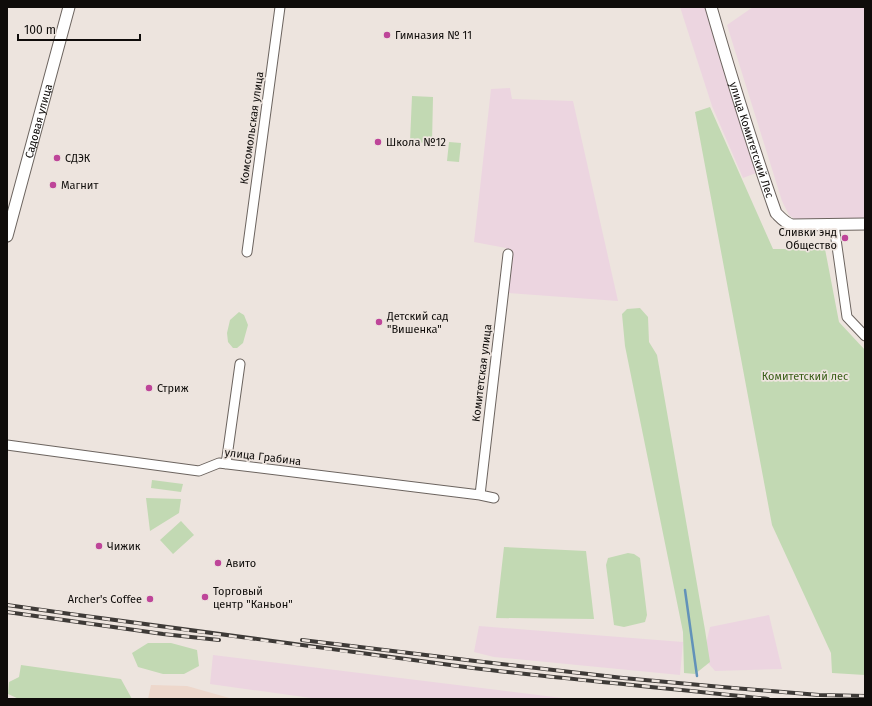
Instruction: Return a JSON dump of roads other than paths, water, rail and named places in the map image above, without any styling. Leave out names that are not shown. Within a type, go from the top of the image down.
[{"type":"street","name":"Садовая улица","points":[[7,236],[69,7]]},
{"type":"street","name":"Комсомольская улица","points":[[247,252],[280,7]]},
{"type":"street","name":"улица Комитетский Лес","points":[[711,7],[752,144],[776,213],[781,219],[792,225],[865,224]]},
{"type":"street","points":[[834,225],[847,317],[865,336]]},
{"type":"street","name":"Комитетская улица","points":[[480,495],[508,254]]},
{"type":"street","points":[[226,464],[240,364]]},
{"type":"street","name":"улица Грабина","points":[[7,445],[199,471],[219,463],[480,495],[494,498]]},
{"type":"waterway","points":[[685,590],[697,676]]},
{"type":"railway","points":[[7,605],[473,668],[768,699]]},
{"type":"railway","points":[[7,612],[163,634],[219,640]]},
{"type":"railway","points":[[302,640],[623,678],[819,695],[865,696]]},
{"type":"place","name":"Гимназия № 11","points":[[387,35]]},
{"type":"place","name":"Школа №12","points":[[378,142]]},
{"type":"place","name":"СДЭК","points":[[57,158]]},
{"type":"place","name":"Магнит","points":[[53,185]]},
{"type":"place","name":"Сливки энд Общество","points":[[845,238]]},
{"type":"place","name":"Детский сад \"Вишенка\"","points":[[379,322]]},
{"type":"place","name":"Стриж","points":[[149,388]]},
{"type":"place","name":"Чижик","points":[[99,546]]},
{"type":"place","name":"Авито","points":[[218,563]]},
{"type":"place","name":"Торговый центр \"Каньон\"","points":[[205,597]]},
{"type":"place","name":"Archer's Coffee","points":[[150,599]]},
{"type":"park label","name":"Комитетский лес","points":[[805,376]]}]
